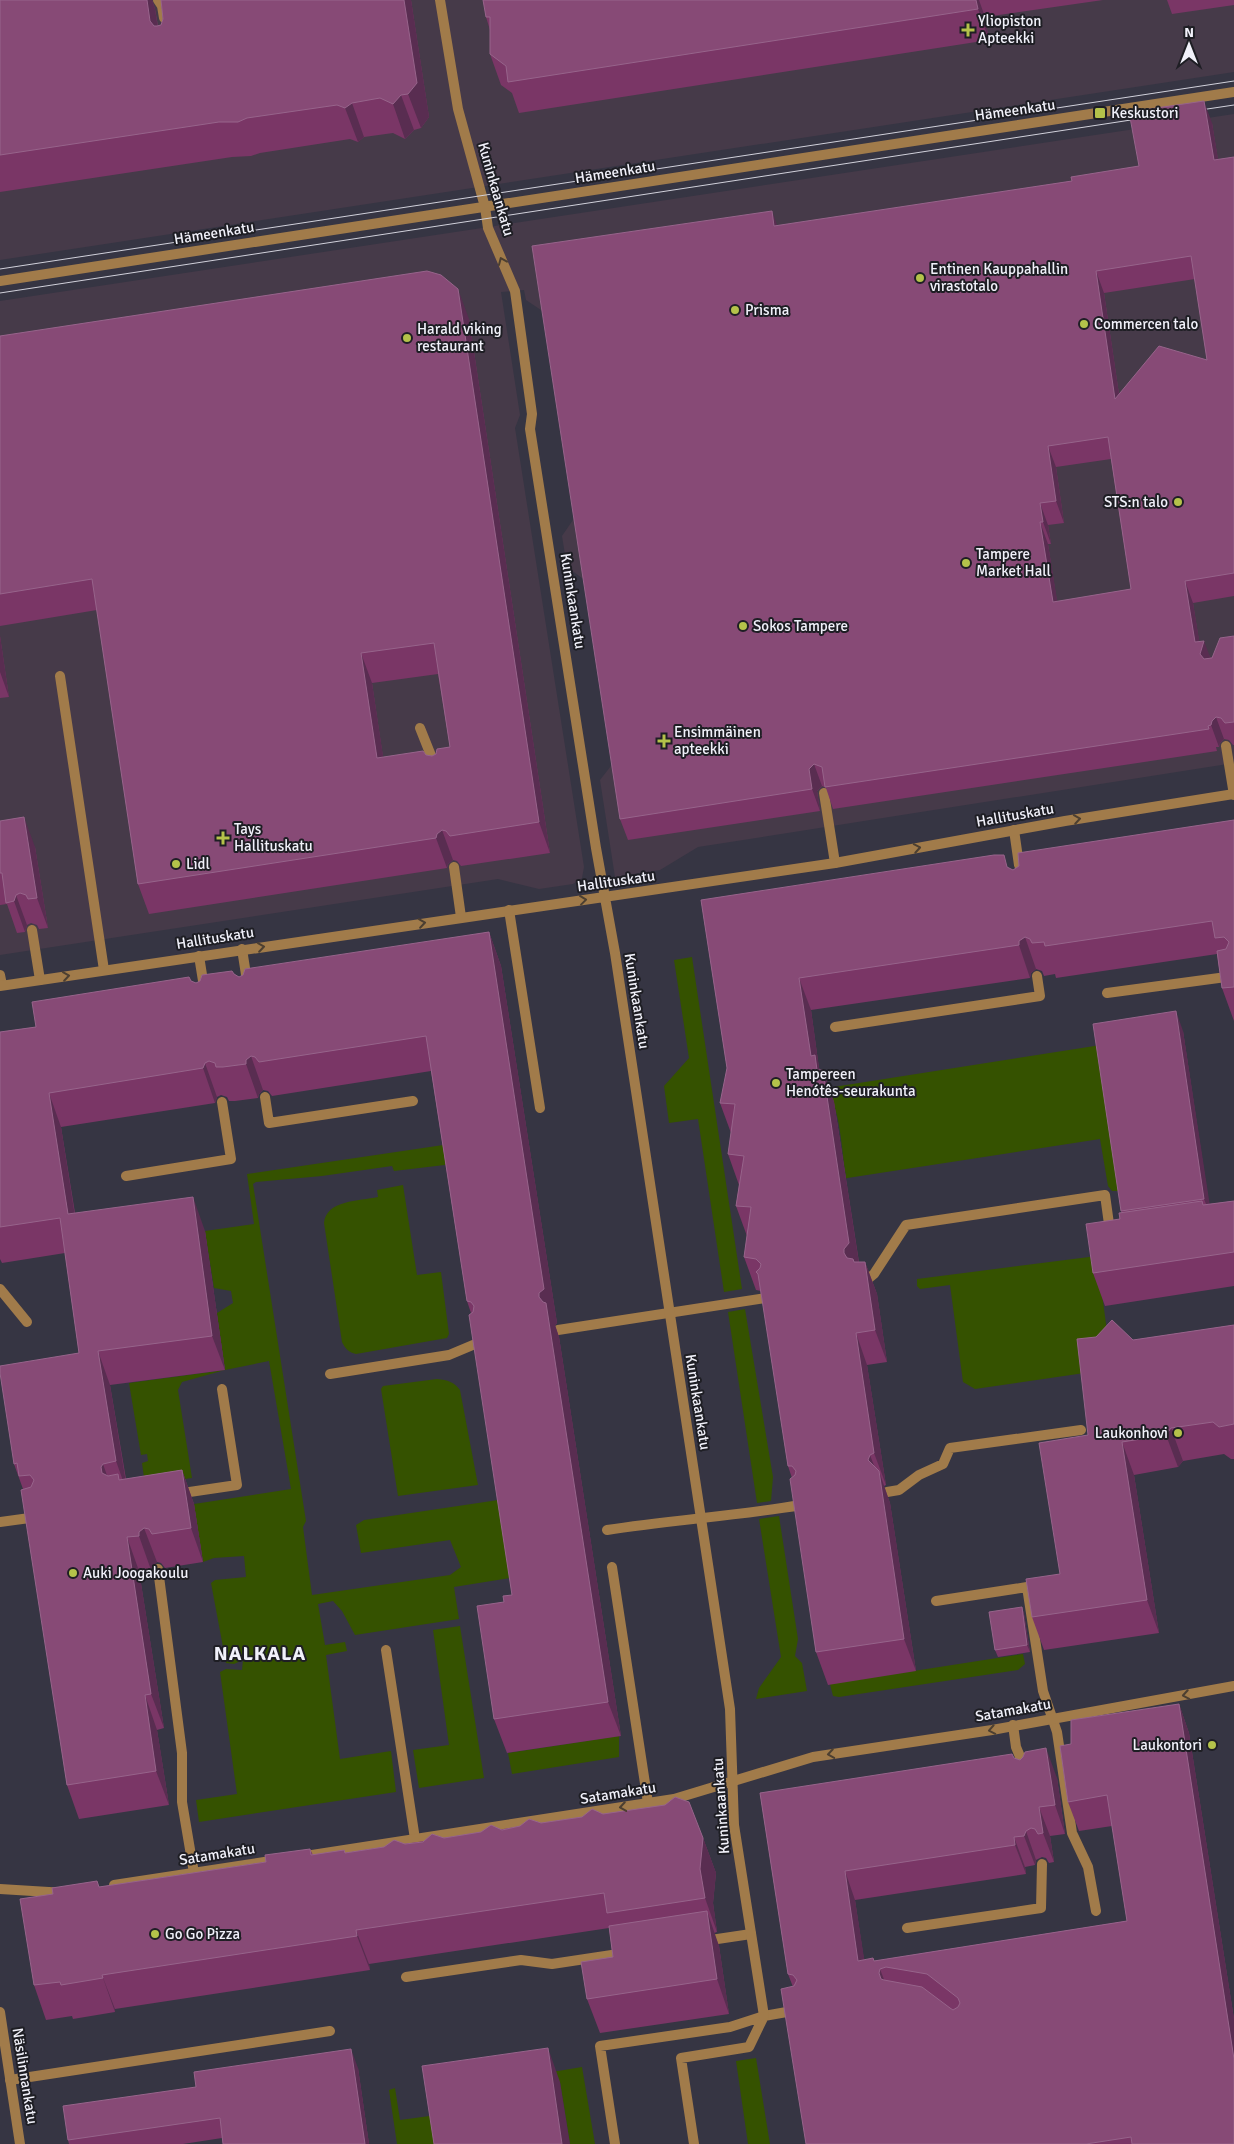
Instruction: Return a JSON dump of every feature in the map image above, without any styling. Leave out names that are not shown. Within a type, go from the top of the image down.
[{"type":"street","points":[[158,0],[162,6],[165,25]]},
{"type":"street","name":"Kuninkaankatu","points":[[440,0],[458,109],[488,228],[515,291],[532,414],[530,429],[670,1313],[730,1708],[734,1825],[764,2016]]},
{"type":"street","name":"Hämeenkatu","points":[[0,281],[1234,92]]},
{"type":"street","points":[[60,676],[104,970]]},
{"type":"street","points":[[420,728],[441,780]]},
{"type":"street","points":[[1226,746],[1234,794]]},
{"type":"street","points":[[824,792],[835,863]]},
{"type":"street","name":"Hallituskatu","points":[[1,982],[40,980],[461,916],[605,898],[835,863],[1014,830],[1234,794]]},
{"type":"street","points":[[1014,830],[1022,880]]},
{"type":"street","points":[[454,867],[461,916]]},
{"type":"street","points":[[509,910],[540,1108]]},
{"type":"street","points":[[32,930],[40,980]]},
{"type":"street","points":[[242,949],[248,988]]},
{"type":"street","points":[[199,956],[205,995]]},
{"type":"street","points":[[835,1028],[1040,996],[1036,976]]},
{"type":"street","points":[[1107,993],[1234,976]]},
{"type":"street","points":[[265,1097],[269,1123],[413,1101]]},
{"type":"street","points":[[126,1176],[232,1159],[222,1102]]},
{"type":"street","points":[[862,1284],[874,1274],[906,1225],[1105,1195],[1109,1224],[1116,1236],[1123,1237]]},
{"type":"street","points":[[0,1289],[27,1322]]},
{"type":"street","points":[[558,1330],[766,1298]]},
{"type":"street","points":[[330,1374],[449,1355],[480,1342]]},
{"type":"street","points":[[169,1496],[237,1485],[222,1389]]},
{"type":"street","points":[[887,1492],[900,1490],[919,1475],[943,1464],[950,1448],[1081,1430]]},
{"type":"street","points":[[607,1530],[801,1505]]},
{"type":"street","points":[[0,1522],[40,1516]]},
{"type":"street","points":[[612,1568],[648,1803]]},
{"type":"street","points":[[158,1569],[182,1752],[182,1802],[194,1873]]},
{"type":"street","points":[[936,1601],[1027,1587],[1043,1692],[1057,1732],[1072,1833],[1088,1867],[1096,1911]]},
{"type":"street","points":[[386,1650],[415,1839]]},
{"type":"street","name":"Satamakatu","points":[[102,1887],[674,1799],[813,1757],[992,1730],[1234,1686]]},
{"type":"street","points":[[1013,1725],[1016,1747],[1029,1782]]},
{"type":"street","points":[[907,1928],[1041,1908],[1042,1864]]},
{"type":"street","points":[[0,1889],[74,1892]]},
{"type":"street","points":[[689,1943],[751,1934]]},
{"type":"street","points":[[406,1977],[521,1960],[552,1964],[640,1951]]},
{"type":"street","points":[[615,2144],[600,2046],[730,2027],[764,2016],[801,2010]]},
{"type":"street","name":"Näsilinnankatu","points":[[0,2012],[20,2144]]},
{"type":"street","points":[[694,2144],[680,2058],[749,2047],[764,2016]]},
{"type":"street","points":[[10,2080],[330,2031]]},
{"type":"shaded area","points":[[0,0],[1170,0],[1234,5],[1234,72],[0,260]]},
{"type":"shaded area","points":[[1234,114],[1234,763],[698,847],[660,870],[615,877],[600,780],[614,762],[586,581],[567,567],[562,536],[575,517],[544,312],[526,300],[524,290],[501,292],[520,415],[515,428],[584,867],[582,878],[573,884],[539,889],[498,879],[0,955],[0,301]]},
{"type":"green space","points":[[692,957],[742,1289],[724,1292],[698,1119],[669,1123],[664,1086],[689,1058],[674,960]]},
{"type":"green space","points":[[1101,1045],[1123,1191],[1112,1191],[1108,1186],[1100,1139],[841,1179],[846,1176],[840,1130],[832,1098],[827,1088]]},
{"type":"green space","points":[[450,1144],[453,1164],[394,1171],[392,1166],[322,1176],[256,1182],[253,1184],[306,1521],[303,1527],[312,1595],[450,1575],[461,1567],[450,1540],[361,1553],[356,1525],[364,1520],[505,1499],[516,1577],[454,1587],[459,1619],[355,1635],[342,1611],[333,1601],[318,1604],[325,1645],[345,1642],[347,1651],[326,1655],[340,1759],[391,1751],[396,1792],[199,1822],[196,1800],[237,1794],[220,1672],[226,1669],[242,1670],[243,1660],[234,1664],[226,1663],[211,1583],[215,1580],[246,1577],[244,1556],[214,1558],[203,1562],[194,1504],[291,1489],[269,1361],[225,1370],[217,1313],[233,1303],[231,1291],[214,1288],[205,1231],[254,1224],[247,1174]]},
{"type":"green space","points":[[403,1185],[417,1275],[441,1272],[449,1334],[447,1338],[356,1354],[348,1350],[342,1342],[324,1223],[326,1215],[337,1206],[345,1203],[378,1197],[377,1190]]},
{"type":"green space","points":[[1097,1256],[1112,1369],[975,1389],[963,1382],[950,1285],[920,1289],[917,1286],[917,1279]]},
{"type":"green space","points":[[745,1309],[773,1477],[771,1501],[757,1503],[728,1312]]},
{"type":"green space","points":[[225,1370],[182,1382],[178,1390],[192,1478],[169,1481],[146,1492],[142,1463],[148,1461],[147,1454],[141,1455],[129,1383]]},
{"type":"green space","points":[[437,1379],[450,1382],[460,1390],[478,1485],[398,1496],[381,1389],[383,1386]]},
{"type":"green space","points":[[779,1516],[798,1639],[795,1656],[802,1663],[807,1691],[756,1699],[759,1688],[781,1657],[759,1519]]},
{"type":"green space","points":[[460,1626],[484,1778],[419,1788],[413,1750],[449,1745],[433,1630]]},
{"type":"green space","points":[[1023,1654],[1025,1664],[1018,1670],[839,1697],[833,1696],[830,1684]]},
{"type":"green space","points":[[619,1736],[619,1757],[512,1774],[508,1753]]},
{"type":"green space","points":[[756,2058],[770,2144],[748,2144],[736,2061]]},
{"type":"green space","points":[[582,2067],[595,2144],[570,2144],[560,2082],[503,2080]]},
{"type":"green space","points":[[395,2088],[400,2120],[437,2115],[441,2144],[397,2144],[389,2090]]},
{"type":"building","points":[[0,0],[147,0],[150,21],[154,26],[157,26],[161,25],[163,19],[161,0],[404,0],[417,83],[408,94],[401,95],[393,104],[380,98],[352,103],[345,108],[337,105],[247,118],[238,122],[219,122],[0,155]]},
{"type":"building","points":[[483,0],[976,0],[978,9],[508,82],[506,66],[490,54],[490,17],[486,17]]},
{"type":"building","points":[[1204,101],[1214,160],[1234,157],[1234,573],[1185,581],[1195,642],[1204,641],[1200,654],[1204,659],[1212,658],[1220,638],[1234,636],[1234,722],[1225,723],[1221,718],[1216,717],[1211,725],[1208,726],[1209,729],[825,787],[822,767],[814,764],[809,769],[812,789],[620,819],[532,246],[772,211],[774,226],[1072,181],[1071,177],[1139,166],[1129,112]],"holes":[[[1191,256],[1207,360],[1159,346],[1115,399],[1096,271]],[[1108,437],[1131,589],[1053,602],[1040,522],[1043,522],[1040,503],[1056,501],[1048,446]]]},
{"type":"building","points":[[427,271],[441,275],[458,289],[539,822],[450,836],[446,831],[442,830],[437,834],[436,838],[138,884],[92,579],[0,594],[0,336]],"holes":[[[434,643],[450,747],[437,749],[436,754],[432,756],[426,755],[423,751],[377,758],[361,653]]]},
{"type":"building","points":[[24,817],[37,898],[28,899],[26,895],[20,893],[16,895],[14,901],[6,903],[2,873],[0,873],[0,821]]},
{"type":"building","points":[[1234,820],[1234,987],[1222,988],[1217,951],[1226,949],[1229,942],[1224,937],[1215,938],[1212,921],[1045,946],[1044,942],[1032,943],[1030,939],[1025,937],[1019,941],[1019,945],[799,978],[811,1056],[815,1055],[817,1070],[823,1070],[849,1243],[844,1249],[844,1253],[847,1258],[853,1259],[854,1262],[865,1262],[875,1330],[856,1333],[874,1453],[870,1455],[868,1460],[879,1471],[904,1639],[816,1652],[790,1479],[795,1475],[796,1471],[792,1466],[788,1466],[758,1274],[756,1272],[761,1264],[756,1259],[744,1257],[751,1207],[736,1206],[744,1156],[728,1154],[735,1104],[720,1103],[727,1068],[701,900],[994,855],[1004,855],[1007,867],[1013,870],[1019,866],[1018,853]]},
{"type":"building","points":[[489,932],[544,1289],[539,1293],[539,1297],[546,1303],[608,1702],[494,1719],[477,1606],[504,1602],[503,1596],[512,1595],[469,1315],[473,1312],[474,1306],[471,1302],[467,1301],[426,1036],[259,1062],[255,1057],[251,1056],[246,1060],[246,1064],[223,1067],[216,1067],[215,1063],[209,1061],[205,1063],[203,1068],[49,1093],[68,1214],[193,1197],[212,1336],[98,1351],[116,1461],[103,1464],[101,1467],[102,1473],[108,1476],[118,1474],[119,1480],[182,1470],[191,1528],[152,1534],[149,1529],[144,1528],[139,1532],[139,1536],[127,1537],[151,1694],[145,1695],[156,1771],[67,1785],[21,1490],[31,1487],[34,1480],[30,1475],[19,1476],[17,1463],[14,1464],[0,1366],[79,1353],[60,1218],[0,1227],[0,1032],[36,1027],[32,1002],[189,977],[191,981],[196,983],[200,981],[202,975],[232,971],[239,977],[243,975],[245,969]]},
{"type":"building","points":[[1176,1011],[1204,1199],[1121,1211],[1093,1024]]},
{"type":"building","points":[[1202,1201],[1203,1205],[1234,1201],[1234,1252],[1093,1273],[1086,1224],[1120,1219],[1119,1213]]},
{"type":"building","points":[[1112,1320],[1133,1340],[1234,1325],[1234,1424],[1219,1427],[1213,1422],[1171,1428],[1166,1435],[1122,1442],[1147,1600],[1032,1617],[1026,1579],[1060,1574],[1039,1443],[1088,1435],[1077,1339],[1096,1337]]},
{"type":"building","points":[[1022,1607],[1027,1645],[995,1650],[989,1612]]},
{"type":"building","points":[[1179,1704],[1234,2059],[1234,2144],[1132,2144],[1131,2137],[1086,2144],[806,2144],[781,1989],[794,1986],[797,1980],[793,1975],[788,1974],[760,1793],[1012,1754],[1014,1758],[1020,1760],[1025,1752],[1046,1748],[1055,1805],[1039,1807],[1043,1833],[1038,1834],[1035,1829],[1031,1828],[1026,1831],[1024,1836],[1014,1837],[1015,1845],[845,1871],[858,1961],[873,1958],[874,1961],[1127,1921],[1107,1795],[1068,1802],[1060,1746],[1071,1744],[1071,1720]],"holes":[[[886,1967],[927,1974],[958,1998],[960,2003],[958,2007],[953,2010],[922,1987],[884,1980],[881,1979],[879,1973],[880,1969]]]},
{"type":"building","points":[[675,1797],[689,1802],[703,1838],[700,1869],[705,1898],[607,1913],[604,1893],[356,1930],[357,1936],[102,1975],[103,1978],[61,1985],[60,1982],[34,1985],[20,1899],[53,1894],[52,1888],[97,1881],[99,1887],[266,1862],[265,1855],[310,1849],[311,1855],[344,1850],[345,1853],[384,1847],[394,1840],[405,1844],[423,1842],[432,1834],[444,1838],[481,1832],[491,1825],[502,1830],[520,1826],[529,1819],[541,1823],[582,1817],[592,1809],[603,1814],[665,1805]]},
{"type":"building","points":[[707,1911],[717,1979],[587,1999],[581,1962],[613,1957],[609,1926]]},
{"type":"building","points":[[548,2048],[562,2144],[434,2144],[422,2066]]},
{"type":"building","points":[[351,2049],[365,2144],[223,2144],[220,2118],[68,2140],[63,2106],[196,2087],[194,2072]]},
{"type":"tram line","points":[[0,269],[1234,81]]},
{"type":"tram line","points":[[1194,111],[1234,105]]},
{"type":"tram line","points":[[0,293],[1144,118]]},
{"type":"place","name":"Yliopiston Apteekki","points":[[968,30]]},
{"type":"place","name":"Keskustori","points":[[1100,113]]},
{"type":"place","name":"Entinen Kauppahallin virastotalo","points":[[920,278]]},
{"type":"place","name":"Prisma","points":[[735,310]]},
{"type":"place","name":"Commercen talo","points":[[1084,324]]},
{"type":"place","name":"Harald viking restaurant","points":[[407,338]]},
{"type":"place","name":"STS:n talo","points":[[1178,502]]},
{"type":"place","name":"Tampere Market Hall","points":[[966,563]]},
{"type":"place","name":"Sokos Tampere","points":[[743,626]]},
{"type":"place","name":"Ensimmäinen apteekki","points":[[664,741]]},
{"type":"place","name":"Tays Hallituskatu","points":[[223,838]]},
{"type":"place","name":"Lidl","points":[[176,864]]},
{"type":"place","name":"Tampereen Henótês-seurakunta","points":[[776,1083]]},
{"type":"place","name":"Laukonhovi","points":[[1178,1433]]},
{"type":"place","name":"Auki Joogakoulu","points":[[73,1573]]},
{"type":"place","name":"Laukontori","points":[[1212,1745]]},
{"type":"place","name":"Go Go Pizza","points":[[155,1934]]},
{"type":"district","name":"NALKALA","points":[[260,1653]]}]
